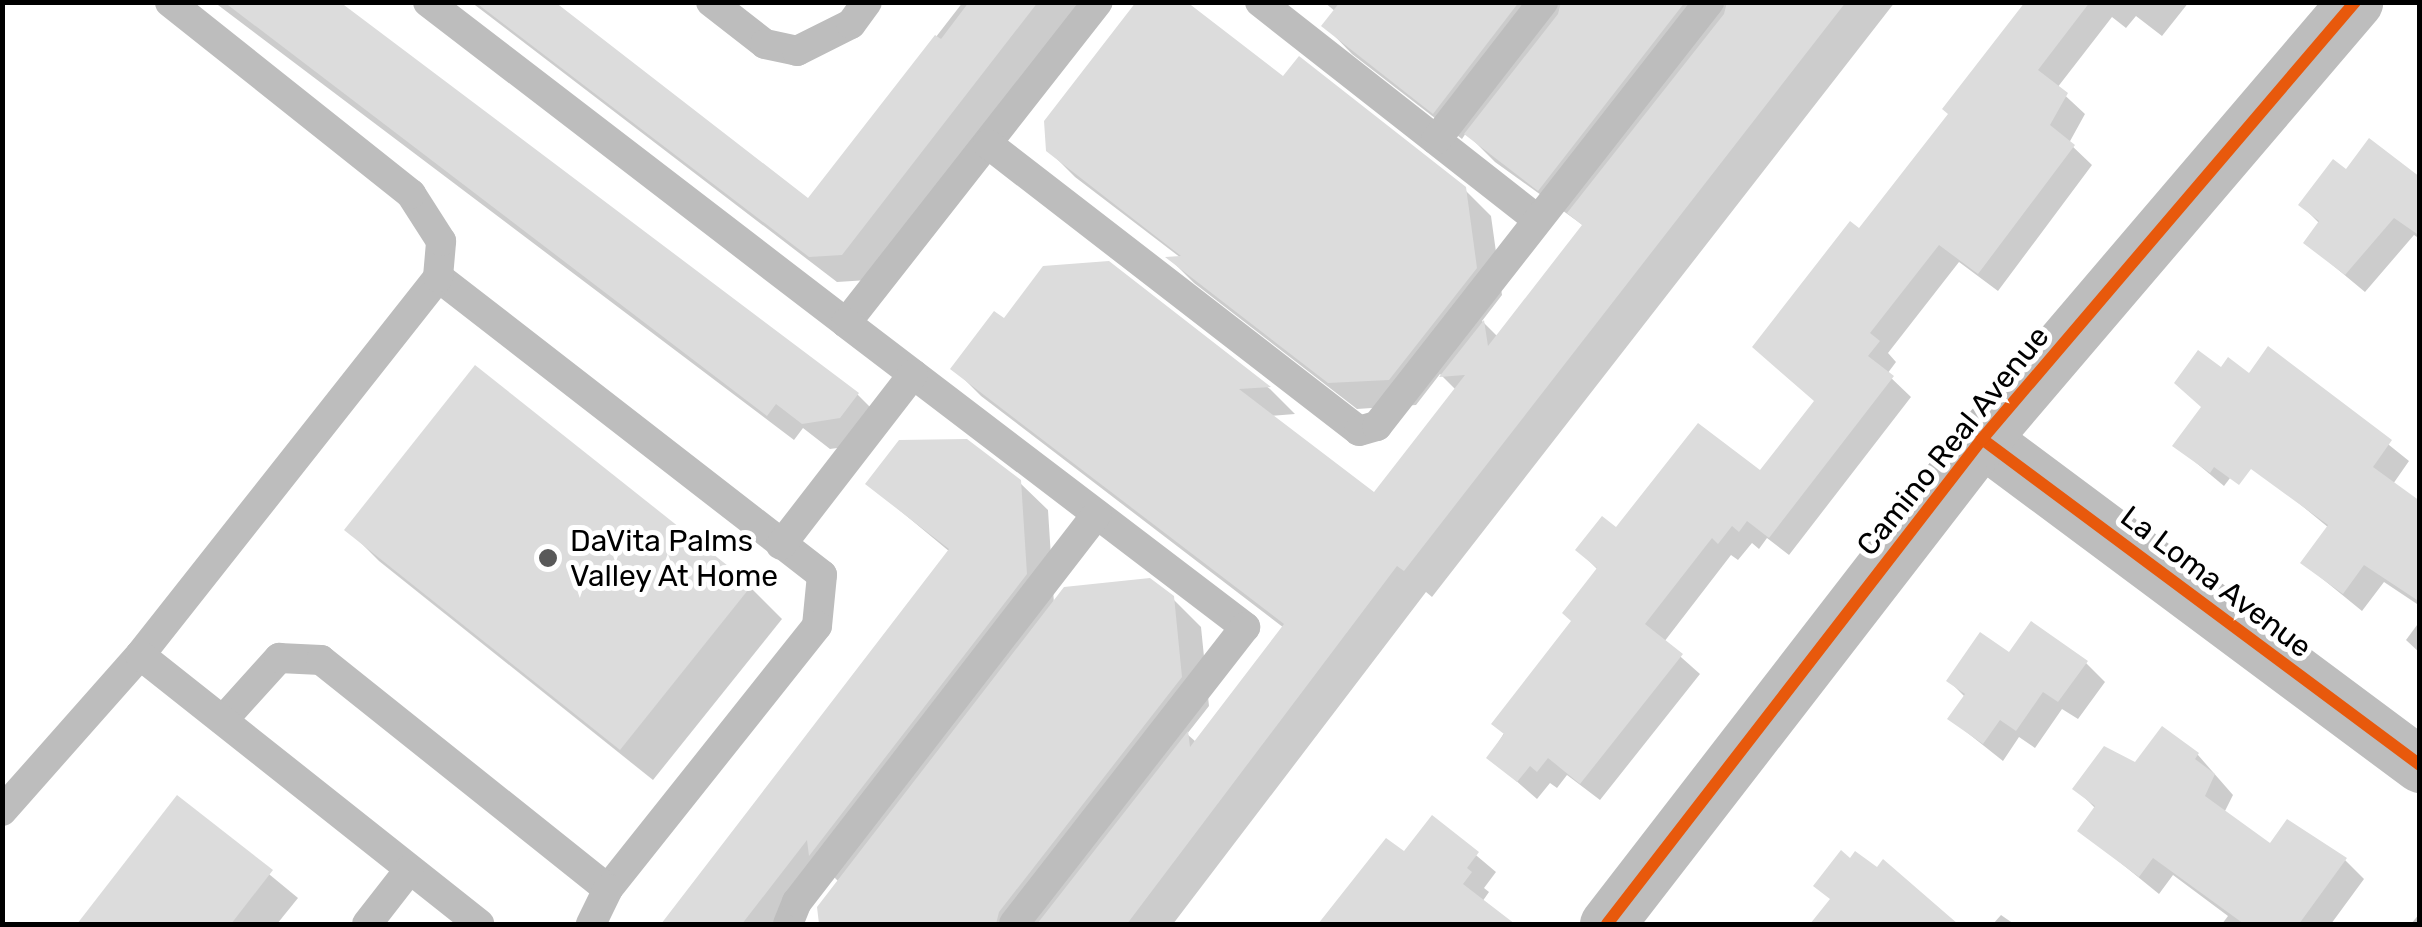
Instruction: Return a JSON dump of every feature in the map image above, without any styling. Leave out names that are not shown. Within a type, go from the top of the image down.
[{"type":"street","name":"Camino Real Avenue","points":[[1617,921],[1982,439],[2355,2]]},
{"type":"street","name":"La Loma Avenue","points":[[1982,439],[2420,766]]},
{"type":"lane","points":[[2,812],[140,655],[438,278],[441,242],[411,194],[170,2]]},
{"type":"lane","points":[[428,2],[1245,627],[1014,924]]},
{"type":"lane","points":[[711,2],[765,44],[797,52],[850,24],[867,2]]},
{"type":"lane","points":[[846,323],[1098,2]]},
{"type":"lane","points":[[1436,140],[1543,2]]},
{"type":"lane","points":[[988,144],[1359,431],[1377,426],[1709,2]]},
{"type":"lane","points":[[1278,8],[1538,220]]},
{"type":"lane","points":[[438,278],[822,576],[817,626],[608,890],[591,924]]},
{"type":"lane","points":[[781,545],[912,374]]},
{"type":"lane","points":[[788,924],[797,902],[1096,514]]},
{"type":"lane","points":[[140,655],[479,924]]},
{"type":"lane","points":[[223,720],[279,658],[322,660],[608,890]]},
{"type":"lane","points":[[367,924],[409,870]]},
{"type":"building","points":[[224,2],[340,2],[859,393],[840,418],[802,424],[776,404],[767,416]]},
{"type":"building","points":[[475,2],[555,2],[808,198],[935,35],[941,39],[969,2],[1038,2],[842,255],[809,257]]},
{"type":"building","points":[[1136,2],[1187,2],[1283,76],[1299,56],[1466,187],[1477,268],[1389,380],[1328,383],[1165,257],[1181,256],[1046,151],[1044,121]]},
{"type":"building","points":[[1340,2],[1519,2],[1433,114],[1321,26]]},
{"type":"building","points":[[1561,2],[1685,2],[1538,191],[1464,134],[1558,14]]},
{"type":"building","points":[[1727,2],[1846,2],[1404,571],[1397,566],[1127,924],[1037,924],[1188,731],[1190,747],[1284,624],[950,369],[994,311],[1004,318],[1043,266],[1109,261],[1271,387],[1239,389],[1374,492],[1465,375],[1439,377],[1484,320],[1488,346],[1582,225],[1567,213],[1724,14]]},
{"type":"building","points":[[2025,2],[2090,2],[2038,70],[2068,93],[2050,125],[2075,145],[1978,274],[1939,245],[1870,333],[1880,341],[1868,356],[1894,376],[1769,538],[1747,521],[1739,532],[1732,526],[1718,544],[1712,538],[1645,624],[1683,654],[1580,784],[1548,758],[1537,772],[1530,766],[1517,782],[1486,758],[1504,734],[1491,724],[1571,621],[1562,613],[1597,568],[1575,550],[1602,516],[1616,527],[1698,423],[1760,470],[1814,401],[1752,347],[1850,221],[1859,228],[1948,114],[1942,109]]},
{"type":"building","points":[[2369,138],[2420,177],[2420,236],[2394,218],[2345,275],[2303,243],[2319,221],[2298,205],[2333,159],[2346,169]]},
{"type":"building","points":[[2268,346],[2392,440],[2373,467],[2420,501],[2420,602],[2364,565],[2343,594],[2300,563],[2328,525],[2251,469],[2239,485],[2214,467],[2210,473],[2172,446],[2201,407],[2174,383],[2198,350],[2221,367],[2228,357],[2249,373]]},
{"type":"building","name":"DaVita Palms Valley At Home","points":[[475,365],[752,585],[620,750],[344,530]]},
{"type":"building","points":[[967,439],[1021,480],[1027,574],[809,856],[807,840],[742,924],[661,924],[949,549],[865,484],[899,440]]},
{"type":"building","points":[[1150,578],[1174,596],[1182,677],[999,912],[996,924],[819,924],[817,907],[1064,587]]},
{"type":"building","points":[[2031,621],[2088,661],[2058,702],[2043,692],[2016,731],[2000,720],[1983,744],[1947,719],[1965,694],[1946,681],[1980,632],[2009,652]]},
{"type":"building","points":[[2162,726],[2199,753],[2195,759],[2215,774],[2205,796],[2270,843],[2287,819],[2347,858],[2299,924],[2244,924],[2153,858],[2139,877],[2077,831],[2095,806],[2072,789],[2104,746],[2135,762]]},
{"type":"building","points":[[177,795],[273,870],[231,924],[77,924]]},
{"type":"building","points":[[1432,815],[1479,852],[1467,868],[1472,872],[1463,884],[1515,924],[1318,924],[1386,838],[1404,851]]},
{"type":"building","points":[[1841,850],[1850,858],[1855,851],[1877,867],[1883,859],[1958,924],[1810,924],[1830,899],[1813,886]]},
{"type":"cycle path","points":[[1607,924],[1982,439],[2355,2]]},
{"type":"cycle path","points":[[1982,439],[2420,765]]},
{"type":"place","name":"DaVita Palms Valley At Home","points":[[548,558]]}]
